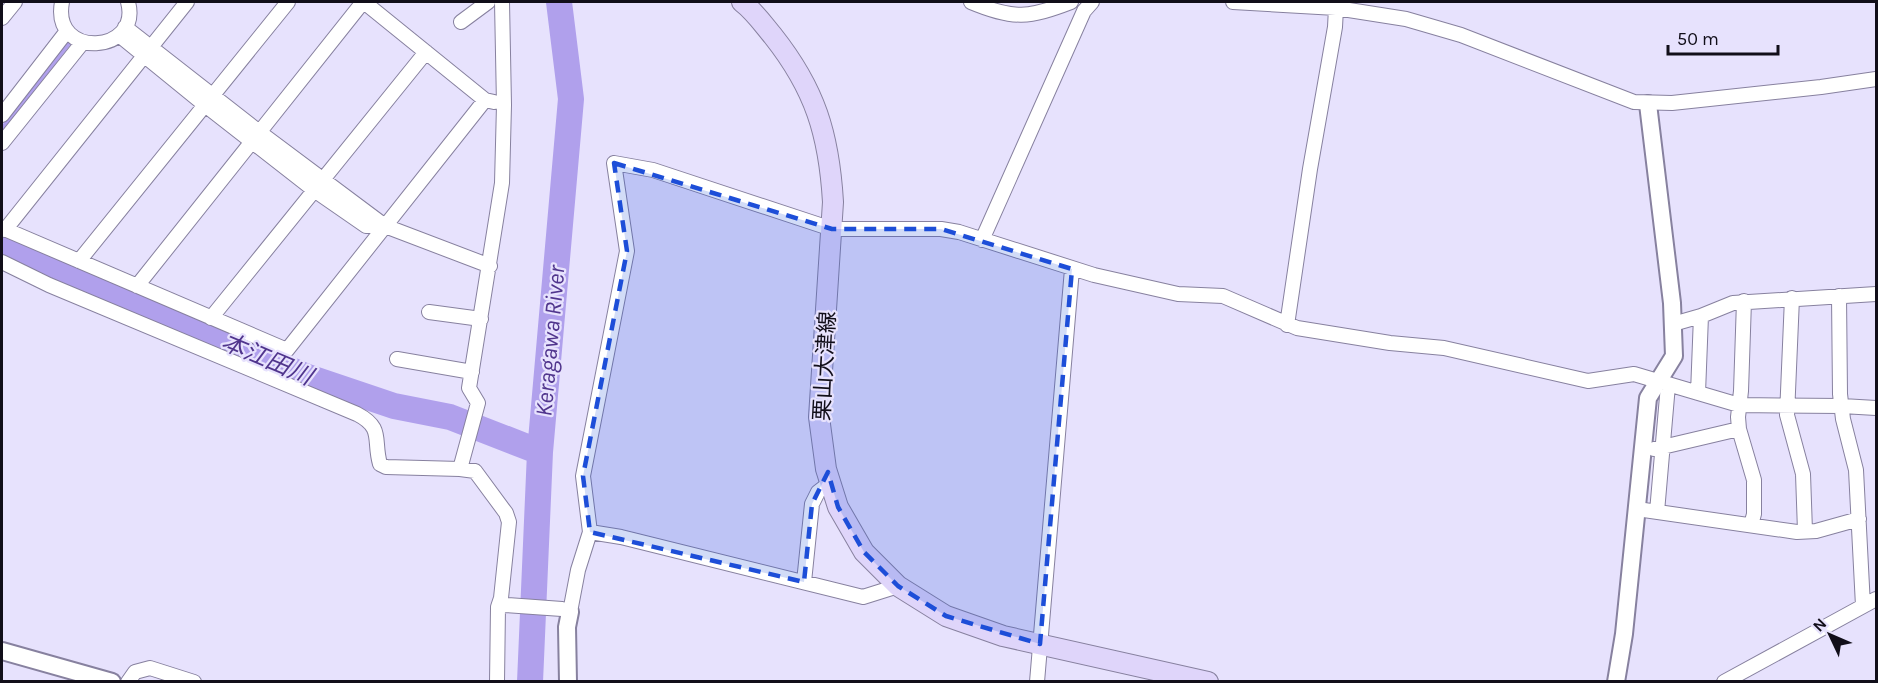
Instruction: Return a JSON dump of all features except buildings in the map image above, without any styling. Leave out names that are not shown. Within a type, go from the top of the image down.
[{"type":"main road","name":"栗山大津線","points":[[742,2],[751,9],[793,61],[815,105],[831,168],[832,229],[819,417],[826,469],[838,507],[864,552],[898,586],[945,616],[1003,636],[1208,681]]},
{"type":"street","points":[[2,18],[15,2]]},
{"type":"street","points":[[62,2],[61,13],[68,31],[83,42],[102,44],[122,31],[129,17],[128,2]]},
{"type":"street","points":[[187,2],[3,229],[287,350],[485,100]]},
{"type":"street","points":[[79,261],[288,2]]},
{"type":"street","points":[[136,286],[254,136],[364,2],[485,100],[504,105]]},
{"type":"street","points":[[461,22],[488,2]]},
{"type":"street","points":[[460,469],[478,403],[469,388],[502,183],[504,105],[502,2]]},
{"type":"street","points":[[971,2],[1006,14],[1024,16],[1045,12],[1071,2]]},
{"type":"street","points":[[982,240],[1084,11],[1092,2]]},
{"type":"street","points":[[1233,2],[1361,10],[1406,19],[1461,35],[1604,92],[1648,104],[1876,79]]},
{"type":"street","points":[[1287,324],[1310,169],[1335,27],[1336,8]]},
{"type":"street","points":[[2,114],[68,31]]},
{"type":"street","points":[[122,31],[208,101],[318,185],[366,226],[385,226],[490,266]]},
{"type":"street","points":[[2,143],[7,127],[83,42]]},
{"type":"street","points":[[211,318],[426,52]]},
{"type":"street","points":[[1616,681],[1624,634],[1648,398],[1662,383],[1674,356],[1673,324],[1648,104]]},
{"type":"street","points":[[568,681],[566,611],[590,532],[583,476],[627,251],[614,163],[653,170],[832,229],[941,229],[1072,269],[1178,294],[1223,296],[1287,324],[1390,343],[1444,348],[1588,381],[1634,374],[1739,405],[1876,408]]},
{"type":"street","points":[[2,262],[49,285],[357,414],[373,424],[377,432],[380,464],[386,467],[475,471],[506,513],[509,522],[493,679]]},
{"type":"street","points":[[1037,681],[1072,269]]},
{"type":"street","points":[[1673,324],[1733,303],[1876,294]]},
{"type":"street","points":[[1839,296],[1842,406],[1856,471],[1863,606]]},
{"type":"street","points":[[1791,298],[1787,415],[1803,474],[1805,531]]},
{"type":"street","points":[[1744,302],[1739,429],[1754,480],[1754,514],[1751,525]]},
{"type":"street","points":[[429,312],[481,319]]},
{"type":"street","points":[[1698,393],[1701,316]]},
{"type":"street","points":[[397,359],[472,372]]},
{"type":"street","points":[[1657,512],[1662,383]]},
{"type":"street","points":[[1643,448],[1661,448],[1739,429]]},
{"type":"street","points":[[804,582],[812,504],[818,492],[831,482]]},
{"type":"street","points":[[1637,509],[1797,532],[1816,531],[1858,519]]},
{"type":"street","points":[[590,532],[621,537],[863,597],[898,586]]},
{"type":"street","points":[[1725,681],[1876,599]]},
{"type":"street","points":[[502,606],[566,611]]},
{"type":"street","points":[[2,651],[112,681]]},
{"type":"street","points":[[128,681],[135,672],[150,668],[194,681]]},
{"type":"highlighted area","points":[[614,163],[832,229],[941,229],[1072,269],[1040,644],[946,616],[898,586],[864,552],[838,507],[828,472],[812,504],[804,582],[590,532],[583,476],[627,251]]},
{"type":"waterway","name":"Keragawa River","points":[[530,682],[540,452],[571,99],[559,2]]},
{"type":"waterway","points":[[2,129],[69,43]]},
{"type":"waterway","name":"本江田川","points":[[2,246],[305,376],[394,406],[450,417],[540,452]]}]
